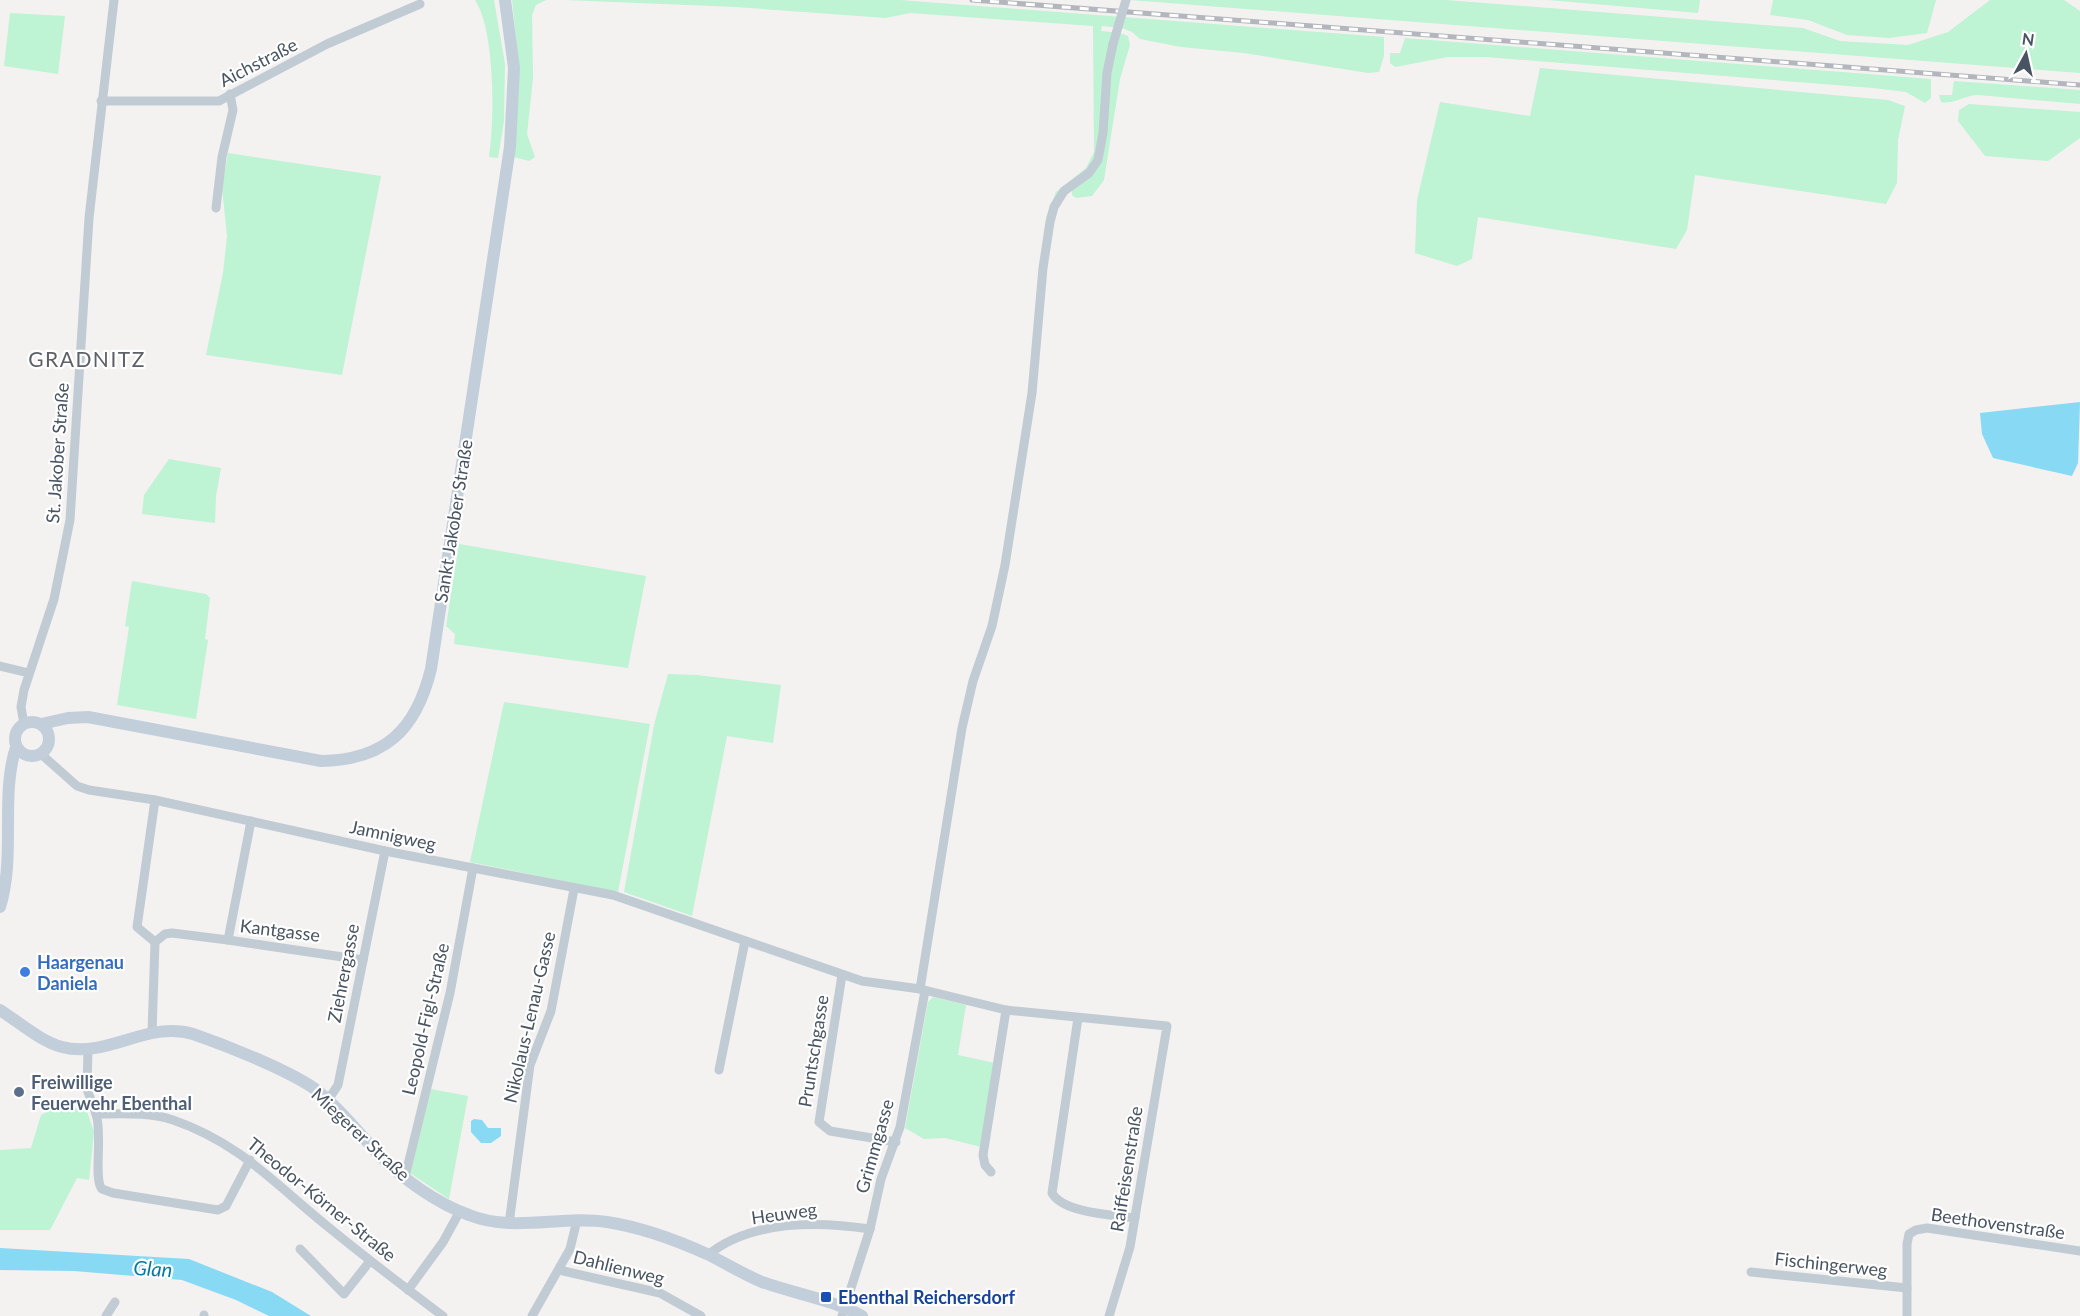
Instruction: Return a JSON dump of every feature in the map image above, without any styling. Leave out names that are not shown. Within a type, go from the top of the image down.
[{"type":"main road","name":"Sankt Jakober Straße","points":[[24,724],[41,724],[78,717],[321,761],[342,761],[371,753],[398,735],[412,717],[426,689],[431,669],[508,162],[514,78],[505,3]]},
{"type":"main road","name":"Sankt Jakober Straße","points":[[48,736],[63,726],[106,721]]},
{"type":"main road","points":[[21,751],[15,734],[24,724]]},
{"type":"main road","points":[[21,751],[41,754],[46,749],[48,736],[41,724]]},
{"type":"main road","points":[[0,907],[6,878],[5,795],[8,770],[21,751]]},
{"type":"main road","name":"Miegerer Straße","points":[[0,1010],[53,1044],[73,1049],[88,1048],[166,1030],[192,1034],[292,1076],[328,1100],[381,1156],[405,1177],[460,1211],[509,1224],[577,1220],[610,1222],[708,1255],[777,1287],[843,1312],[862,1316]]},
{"type":"street","name":"St. Jakober Straße","points":[[24,724],[21,707],[29,673],[54,599],[70,520],[89,218],[114,0]]},
{"type":"street","name":"Grimmgasse","points":[[843,1312],[870,1229],[881,1179],[896,1142],[962,728],[973,681],[992,626],[1005,564],[1032,393],[1042,268],[1050,222],[1054,207],[1064,191],[1089,173],[1098,160],[1103,133],[1108,65],[1126,0]]},
{"type":"street","name":"Aichstraße","points":[[101,101],[219,101],[327,44],[420,4]]},
{"type":"street","points":[[216,208],[222,157],[233,110],[230,94]]},
{"type":"street","points":[[0,666],[29,673]]},
{"type":"street","name":"Jamnigweg","points":[[41,754],[77,786],[155,800],[385,851],[625,898],[862,981],[922,990],[1006,1010],[1167,1026]]},
{"type":"street","points":[[152,1033],[154,942],[137,927],[155,800]]},
{"type":"street","name":"Kantgasse","points":[[228,940],[251,821]]},
{"type":"street","name":"Ziehrergasse","points":[[328,1100],[338,1085],[385,851]]},
{"type":"street","name":"Leopold-Figl-Straße","points":[[405,1177],[450,993],[473,868]]},
{"type":"street","name":"Nikolaus-Lenau-Gasse","points":[[509,1224],[530,1065],[551,1011],[574,889]]},
{"type":"street","name":"Kantgasse","points":[[154,942],[165,934],[172,933],[363,960]]},
{"type":"street","points":[[719,1070],[745,941]]},
{"type":"street","name":"Pruntschgasse","points":[[842,975],[819,1122],[830,1131],[896,1142]]},
{"type":"street","points":[[991,1172],[985,1165],[983,1155],[1006,1010]]},
{"type":"street","points":[[1078,1018],[1052,1193],[1057,1200],[1080,1209],[1135,1218]]},
{"type":"street","name":"Raiffeisenstraße","points":[[1109,1316],[1127,1258],[1135,1218],[1167,1026]]},
{"type":"street","points":[[88,1048],[87,1089],[100,1133],[97,1180],[102,1190],[218,1210],[226,1206],[250,1160]]},
{"type":"street","name":"Theodor-Körner-Straße","points":[[96,1114],[137,1114],[172,1120],[231,1147],[250,1160],[370,1261],[443,1316]]},
{"type":"street","points":[[408,1290],[443,1242],[460,1211]]},
{"type":"street","points":[[532,1316],[559,1270],[573,1240],[577,1220]]},
{"type":"street","name":"Heuweg","points":[[708,1255],[741,1237],[765,1230],[827,1224],[870,1229]]},
{"type":"street","name":"Beethovenstraße","points":[[1907,1288],[1907,1244],[1912,1232],[1927,1228],[2080,1251]]},
{"type":"street","points":[[300,1249],[344,1294],[370,1261]]},
{"type":"street","name":"Dahlienweg","points":[[559,1270],[660,1293],[701,1316]]},
{"type":"street","name":"Fischingerweg","points":[[1751,1272],[1907,1288]]},
{"type":"street","points":[[1907,1288],[1907,1316]]},
{"type":"street","points":[[106,1316],[115,1302]]},
{"type":"green space","points":[[475,0],[494,0],[505,64],[504,121],[498,158],[489,157],[492,122],[490,53],[482,14]]},
{"type":"green space","points":[[512,0],[546,0],[536,5],[532,15],[533,78],[527,134],[535,157],[529,161],[514,157],[519,68]]},
{"type":"green space","points":[[565,0],[900,0],[1384,37],[1384,56],[1379,72],[1368,73],[1244,53],[1181,47],[1140,39],[1132,32],[1122,28],[1102,26],[1101,31],[1112,32],[1101,134],[1093,165],[1072,180],[1045,220],[1056,192],[1086,168],[1094,152],[1093,26],[910,13],[886,18],[736,7]]},
{"type":"green space","points":[[1130,0],[1446,0],[1803,28],[1840,41],[1908,45],[1948,32],[1990,0],[2064,0],[2080,11],[2080,73]]},
{"type":"green space","points":[[1548,0],[1700,0],[1698,13]]},
{"type":"green space","points":[[1773,0],[1936,0],[1927,33],[1889,38],[1847,35],[1808,20],[1770,15]]},
{"type":"green space","points":[[10,13],[65,16],[58,74],[4,66]]},
{"type":"green space","points":[[1120,33],[1128,36],[1130,45],[1120,79],[1104,180],[1092,196],[1076,198],[1072,195],[1072,188],[1093,172],[1109,78]]},
{"type":"green space","points":[[1405,38],[1931,79],[1931,98],[1925,103],[1906,92],[1873,88],[1486,57],[1448,57],[1395,67],[1390,63],[1390,53],[1400,53]]},
{"type":"green space","points":[[1540,68],[1888,100],[1905,106],[1898,140],[1897,183],[1886,204],[1695,175],[1687,230],[1676,249],[1478,217],[1472,259],[1457,266],[1415,253],[1417,200],[1440,102],[1530,116]]},
{"type":"green space","points":[[1954,81],[2080,90],[2080,104],[1978,95],[1941,102],[1939,95],[1952,95]]},
{"type":"green space","points":[[1969,104],[2080,112],[2080,138],[2048,161],[1985,156],[1958,121],[1959,110]]},
{"type":"green space","points":[[228,153],[381,176],[342,375],[206,355],[223,273],[227,236],[222,188]]},
{"type":"green space","points":[[169,459],[221,468],[216,496],[215,523],[142,514],[144,495]]},
{"type":"green space","points":[[459,544],[646,576],[628,668],[454,644],[455,634],[446,626]]},
{"type":"green space","points":[[132,581],[206,594],[210,598],[205,639],[208,640],[196,719],[117,705],[129,627],[125,626]]},
{"type":"green space","points":[[668,674],[697,675],[781,685],[773,743],[727,736],[692,916],[624,892],[654,725]]},
{"type":"green space","points":[[504,702],[650,724],[618,892],[470,862]]},
{"type":"green space","points":[[933,997],[966,1005],[958,1055],[995,1063],[981,1147],[945,1138],[924,1139],[905,1128],[928,1002]]},
{"type":"green space","points":[[431,1089],[468,1096],[449,1199],[410,1173]]},
{"type":"green space","points":[[59,1105],[86,1109],[94,1132],[89,1180],[77,1178],[50,1230],[0,1230],[0,1150],[31,1148],[41,1115]]},
{"type":"water","points":[[2080,402],[2078,463],[2072,476],[1993,458],[1982,434],[1980,413]]},
{"type":"water","points":[[482,1120],[488,1128],[501,1128],[501,1136],[491,1143],[481,1143],[471,1132],[471,1121]]},
{"type":"water","name":"Glan","points":[[0,1248],[189,1259],[272,1292],[311,1316],[269,1316],[236,1300],[182,1280],[74,1271],[0,1270]]},
{"type":"railway","points":[[972,0],[2080,85]]},
{"type":"place","name":"Haargenau Daniela","points":[[25,972]]},
{"type":"place","name":"Freiwillige Feuerwehr Ebenthal","points":[[19,1092]]},
{"type":"place","name":"Ebenthal Reichersdorf","points":[[826,1297]]},
{"type":"district","name":"GRADNITZ","points":[[87,358]]}]
